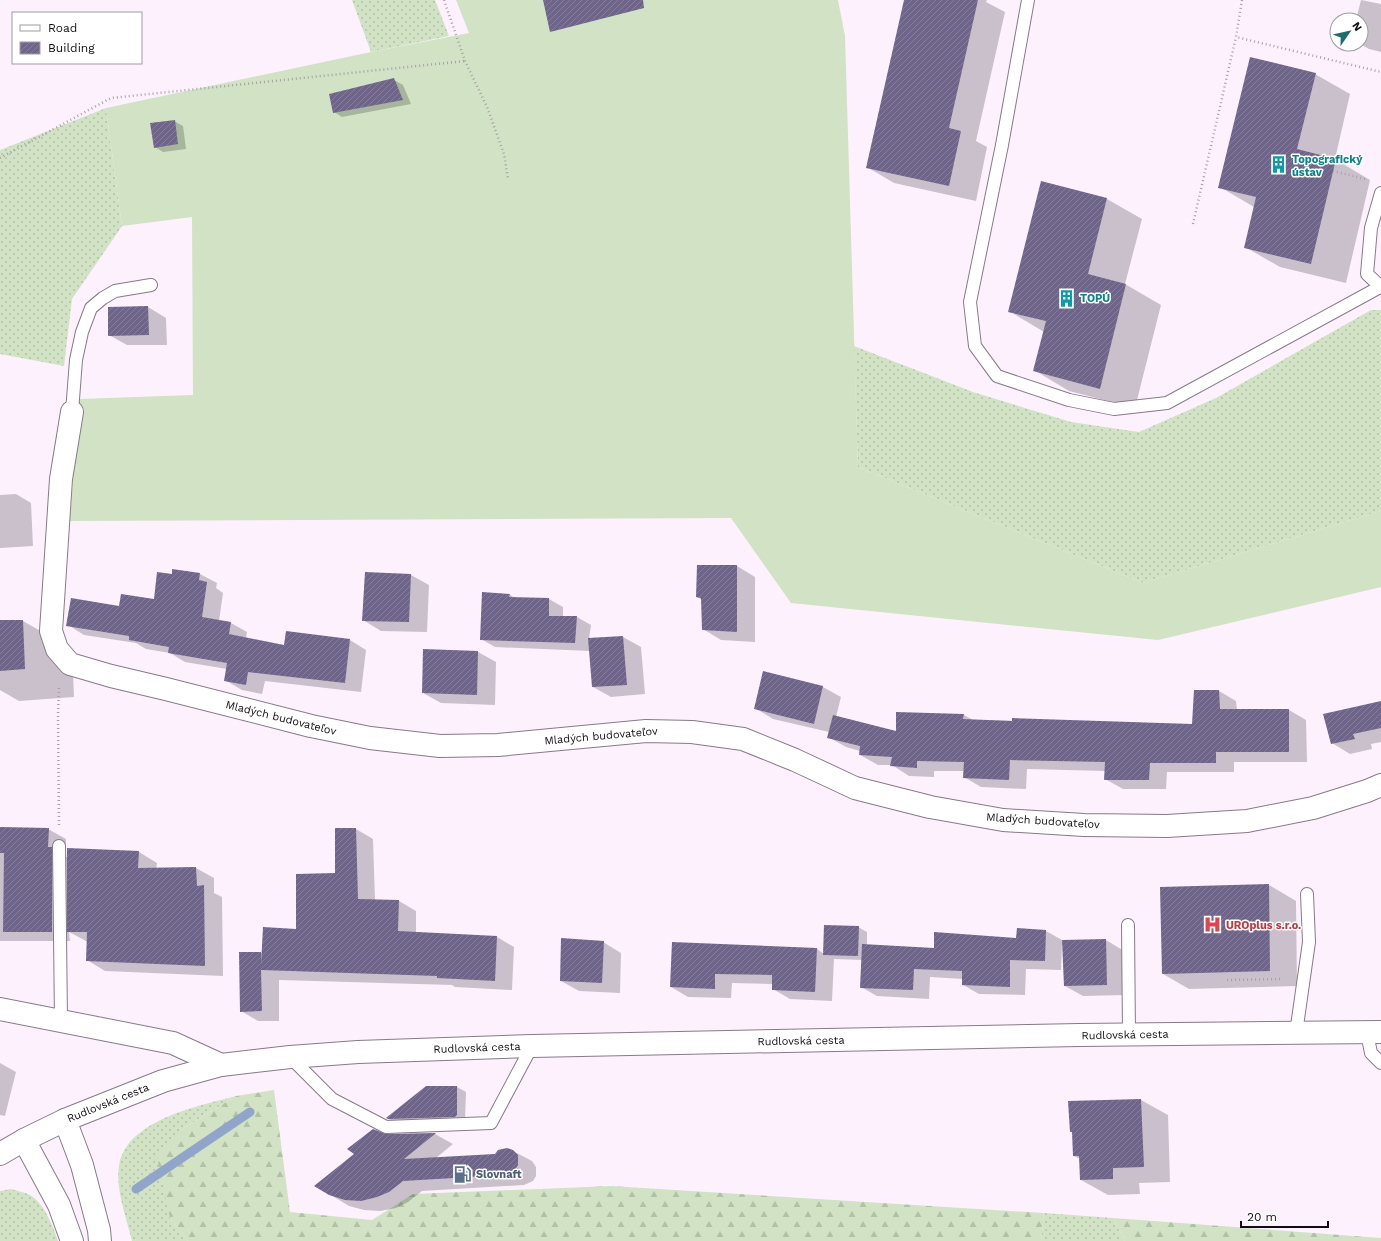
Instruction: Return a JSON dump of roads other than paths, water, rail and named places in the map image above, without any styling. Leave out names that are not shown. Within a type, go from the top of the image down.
[{"type":"main road","name":"Mladých budovateľov","points":[[72,412],[61,479],[51,631],[57,649],[70,664],[111,676],[311,726],[370,738],[440,746],[498,745],[646,731],[692,732],[743,739],[795,760],[855,788],[930,807],[1003,820],[1084,826],[1167,826],[1247,821],[1313,808],[1381,785]]},
{"type":"main road","points":[[0,1009],[173,1043],[222,1065]]},
{"type":"main road","name":"Rudlovská cesta","points":[[0,1154],[24,1140],[65,1120],[163,1081],[222,1065],[290,1057],[358,1052],[532,1046],[1129,1035],[1374,1033]]},
{"type":"main road","points":[[65,1120],[82,1165],[99,1230],[100,1241]]},
{"type":"main road","points":[[24,1140],[59,1206],[72,1241]]},
{"type":"lane","points":[[1028,0],[1002,145],[970,302],[975,346],[997,376],[1070,400],[1114,409],[1167,404],[1381,287],[1367,274],[1371,228],[1381,193]]},
{"type":"lane","points":[[72,412],[76,360],[82,332],[91,308],[103,298],[115,291],[151,285]]},
{"type":"lane","points":[[59,846],[61,1022]]},
{"type":"lane","points":[[1296,1034],[1309,942],[1308,894]]},
{"type":"lane","points":[[1128,925],[1129,1035]]},
{"type":"lane","points":[[1374,1033],[1371,1053],[1381,1063]]},
{"type":"lane","points":[[290,1057],[332,1099],[386,1127],[491,1123],[532,1046]]},
{"type":"waterway","points":[[136,1189],[250,1112]]},
{"type":"place","name":"Topografický ústav","points":[[1279,165]]},
{"type":"place","name":"TOPÚ","points":[[1067,298]]},
{"type":"place","name":"UROplus s.r.o.","points":[[1213,925]]},
{"type":"place","name":"Slovnaft","points":[[463,1174]]}]
